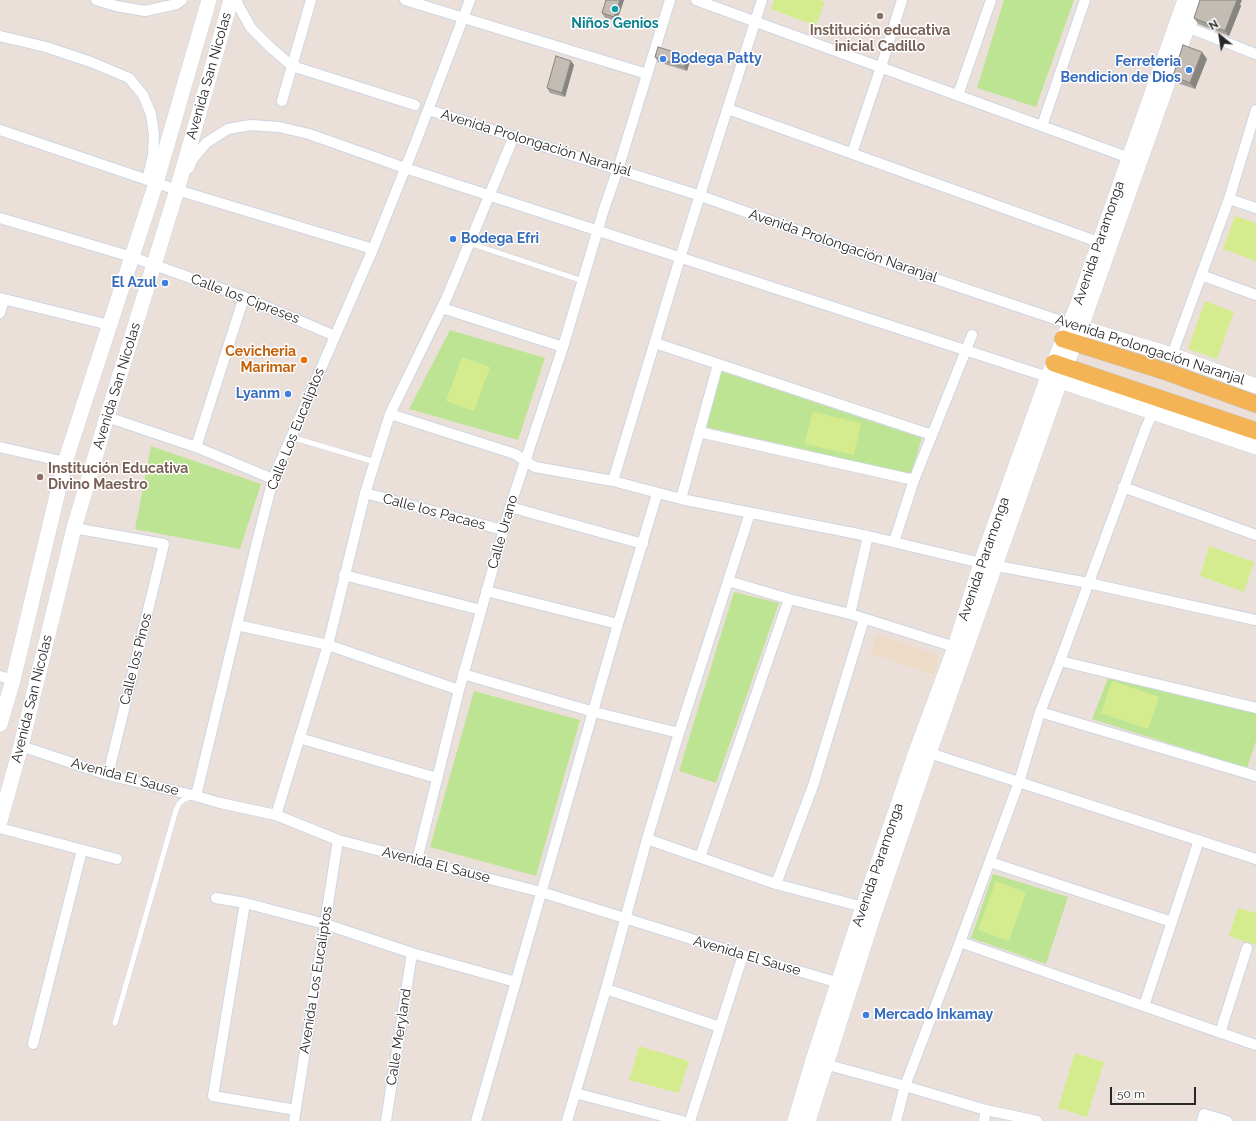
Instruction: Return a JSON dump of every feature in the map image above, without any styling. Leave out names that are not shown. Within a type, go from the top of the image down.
[{"type":"main road","name":"Avenida Prolongación Naranjal","points":[[1072,333],[1167,372],[1256,404]]},
{"type":"main road","points":[[1057,372],[1256,431]]},
{"type":"street","points":[[96,0],[116,6],[145,11],[176,4],[182,0]]},
{"type":"street","name":"Avenida San Nicolas","points":[[0,724],[7,678],[65,462],[132,257],[152,181],[208,0]]},
{"type":"street","name":"Avenida San Nicolas","points":[[0,821],[21,746],[74,528],[154,265],[180,191],[231,0]]},
{"type":"street","points":[[237,0],[238,5],[251,28],[292,66],[415,105]]},
{"type":"street","points":[[282,101],[311,0]]},
{"type":"street","points":[[406,0],[648,74]]},
{"type":"street","name":"Calle Los Eucaliptos","points":[[196,796],[273,480],[373,249],[470,0]]},
{"type":"street","name":"Calle Urano","points":[[417,860],[463,674],[503,530],[584,281],[604,209],[648,74],[670,0]]},
{"type":"street","points":[[696,0],[1134,159]]},
{"type":"street","points":[[613,481],[680,258],[701,196],[762,0]]},
{"type":"street","points":[[852,153],[902,0]]},
{"type":"street","points":[[958,95],[991,0]]},
{"type":"street","points":[[1042,126],[1085,0]]},
{"type":"street","name":"Avenida Paramonga","points":[[1182,25],[1185,0]]},
{"type":"street","name":"Avenida Paramonga","points":[[845,984],[863,907],[923,751],[988,565],[1182,25],[1197,0]]},
{"type":"street","points":[[1182,25],[1256,54]]},
{"type":"street","points":[[0,36],[46,47],[91,62],[129,78],[143,95],[151,114],[154,134],[152,181]]},
{"type":"street","points":[[728,108],[1104,244]]},
{"type":"street","name":"Avenida Prolongación Naranjal","points":[[428,110],[618,168],[701,196],[900,267],[1072,333],[1172,355],[1256,386]]},
{"type":"street","points":[[1172,355],[1229,199],[1256,110]]},
{"type":"street","points":[[180,191],[192,160],[206,143],[228,129],[251,125],[279,127],[309,134],[405,168],[966,351],[1057,372],[1153,412],[1256,447]]},
{"type":"street","points":[[0,130],[180,191],[373,249]]},
{"type":"street","points":[[276,815],[328,645],[365,493],[390,414],[442,308],[514,136]]},
{"type":"street","points":[[1229,199],[1256,208]]},
{"type":"street","name":"Calle los Cipreses","points":[[0,218],[132,257],[244,297],[335,336]]},
{"type":"street","points":[[1201,275],[1256,295]]},
{"type":"street","points":[[196,447],[244,297]]},
{"type":"street","points":[[0,313],[2,299],[109,325]]},
{"type":"street","points":[[442,308],[563,347]]},
{"type":"street","points":[[894,542],[914,480],[972,335]]},
{"type":"street","points":[[655,343],[932,435]]},
{"type":"street","points":[[681,499],[718,364]]},
{"type":"street","points":[[896,1121],[905,1086],[1019,782],[1040,712],[1144,430],[1153,412]]},
{"type":"street","points":[[390,414],[515,454],[535,467],[613,481],[657,494],[868,536],[988,565],[1088,583],[1256,620]]},
{"type":"street","points":[[107,417],[196,447],[273,480]]},
{"type":"street","points":[[699,432],[914,480]]},
{"type":"street","points":[[0,447],[65,462]]},
{"type":"street","points":[[1123,487],[1256,535]]},
{"type":"street","name":"Calle los Pacaes","points":[[365,493],[503,530]]},
{"type":"street","points":[[476,1121],[618,624],[657,494]]},
{"type":"street","points":[[510,507],[643,544]]},
{"type":"street","points":[[568,1121],[647,839],[679,733],[750,513]]},
{"type":"street","name":"Calle los Pinos","points":[[74,528],[164,544],[108,775]]},
{"type":"street","points":[[850,614],[868,536]]},
{"type":"street","points":[[344,575],[481,610]]},
{"type":"street","points":[[728,581],[789,599],[850,614],[960,648]]},
{"type":"street","points":[[486,591],[618,624]]},
{"type":"street","points":[[700,858],[789,599]]},
{"type":"street","points":[[776,884],[813,786],[864,619]]},
{"type":"street","points":[[237,625],[328,645],[459,690]]},
{"type":"street","points":[[1060,661],[1256,708]]},
{"type":"street","points":[[463,674],[594,712],[679,733]]},
{"type":"street","points":[[1040,712],[1256,776]]},
{"type":"street","points":[[299,738],[437,778]]},
{"type":"street","name":"Avenida El Sause","points":[[21,746],[108,775],[220,803],[276,815],[338,840],[541,892],[743,955],[845,984]]},
{"type":"street","points":[[923,751],[1256,859]]},
{"type":"street","name":"Avenida Paramonga","points":[[795,1121],[819,1063],[845,984],[875,910],[923,751]]},
{"type":"street","points":[[0,828],[117,859]]},
{"type":"street","points":[[647,839],[776,884],[863,907]]},
{"type":"street","name":"Avenida Los Eucaliptos","points":[[294,1121],[338,840]]},
{"type":"street","points":[[1144,1006],[1199,840]]},
{"type":"street","points":[[33,1044],[82,850]]},
{"type":"street","points":[[990,862],[1172,922]]},
{"type":"street","points":[[216,898],[245,903],[324,924],[412,953],[516,982]]},
{"type":"street","points":[[245,903],[213,1096],[296,1110]]},
{"type":"street","points":[[960,942],[1256,1045]]},
{"type":"street","points":[[1220,1032],[1247,948]]},
{"type":"street","name":"Calle Meryland","points":[[386,1121],[412,953]]},
{"type":"street","points":[[690,1121],[743,955]]},
{"type":"street","points":[[606,989],[720,1026]]},
{"type":"street","points":[[819,1063],[986,1110],[1037,1121]]},
{"type":"street","name":"Avenida Paramonga","points":[[808,1121],[819,1063]]},
{"type":"street","points":[[575,1093],[682,1121]]},
{"type":"street","points":[[984,1121],[986,1110]]},
{"type":"street","points":[[1202,1121],[1204,1114],[1227,1121]]},
{"type":"lane","points":[[469,243],[584,281]]},
{"type":"lane","points":[[291,437],[375,462]]},
{"type":"lane","points":[[115,1023],[176,810],[183,800],[196,796]]},
{"type":"shaded area","points":[[877,634],[936,654],[938,659],[934,675],[870,653]]},
{"type":"green space","points":[[774,0],[819,0],[825,2],[816,26],[771,9]]},
{"type":"green space","points":[[1004,0],[1074,0],[1036,107],[977,88]]},
{"type":"green space","points":[[1235,216],[1256,223],[1256,261],[1223,249]]},
{"type":"green space","points":[[1205,301],[1234,312],[1217,359],[1188,349]]},
{"type":"green space","points":[[450,330],[545,358],[518,440],[409,409]]},
{"type":"green space","points":[[462,357],[490,367],[474,411],[446,401]]},
{"type":"green space","points":[[721,371],[922,438],[911,474],[706,427]]},
{"type":"green space","points":[[813,412],[861,423],[854,455],[804,444]]},
{"type":"green space","points":[[151,446],[261,484],[240,549],[135,529]]},
{"type":"green space","points":[[1209,546],[1254,562],[1244,592],[1200,576]]},
{"type":"green space","points":[[734,592],[779,603],[716,783],[679,771]]},
{"type":"green space","points":[[1110,673],[1256,712],[1256,741],[1247,768],[1092,719]]},
{"type":"green space","points":[[1112,681],[1159,697],[1148,729],[1101,713]]},
{"type":"green space","points":[[474,691],[580,720],[536,876],[430,847]]},
{"type":"green space","points":[[993,874],[1068,897],[1046,964],[971,938]]},
{"type":"green space","points":[[996,881],[1026,892],[1009,941],[978,930]]},
{"type":"green space","points":[[1238,908],[1256,913],[1256,945],[1229,936]]},
{"type":"green space","points":[[639,1046],[689,1061],[679,1093],[629,1080]]},
{"type":"green space","points":[[1075,1053],[1104,1062],[1087,1117],[1058,1108]]},
{"type":"building","points":[[606,0],[620,0],[614,17],[602,13]]},
{"type":"building","points":[[1200,0],[1237,0],[1225,31],[1194,18]]},
{"type":"building","points":[[1183,45],[1202,52],[1190,83],[1173,76]]},
{"type":"building","points":[[658,47],[687,56],[684,67],[655,57]]},
{"type":"building","points":[[556,56],[571,61],[562,93],[547,88]]},
{"type":"place","name":"Niños Genios","points":[[615,9]]},
{"type":"place","name":"Institución educativa inicial Cadillo","points":[[880,16]]},
{"type":"place","name":"Bodega Patty","points":[[663,59]]},
{"type":"place","name":"Ferreteria Bendicion de Dios","points":[[1189,70]]},
{"type":"place","name":"Bodega Efri","points":[[453,239]]},
{"type":"place","name":"El Azul","points":[[165,283]]},
{"type":"place","name":"Cevicheria Marimar","points":[[304,360]]},
{"type":"place","name":"Lyanm","points":[[288,394]]},
{"type":"place","name":"Institución Educativa Divino Maestro","points":[[40,477]]},
{"type":"place","name":"Mercado Inkamay","points":[[866,1015]]}]
